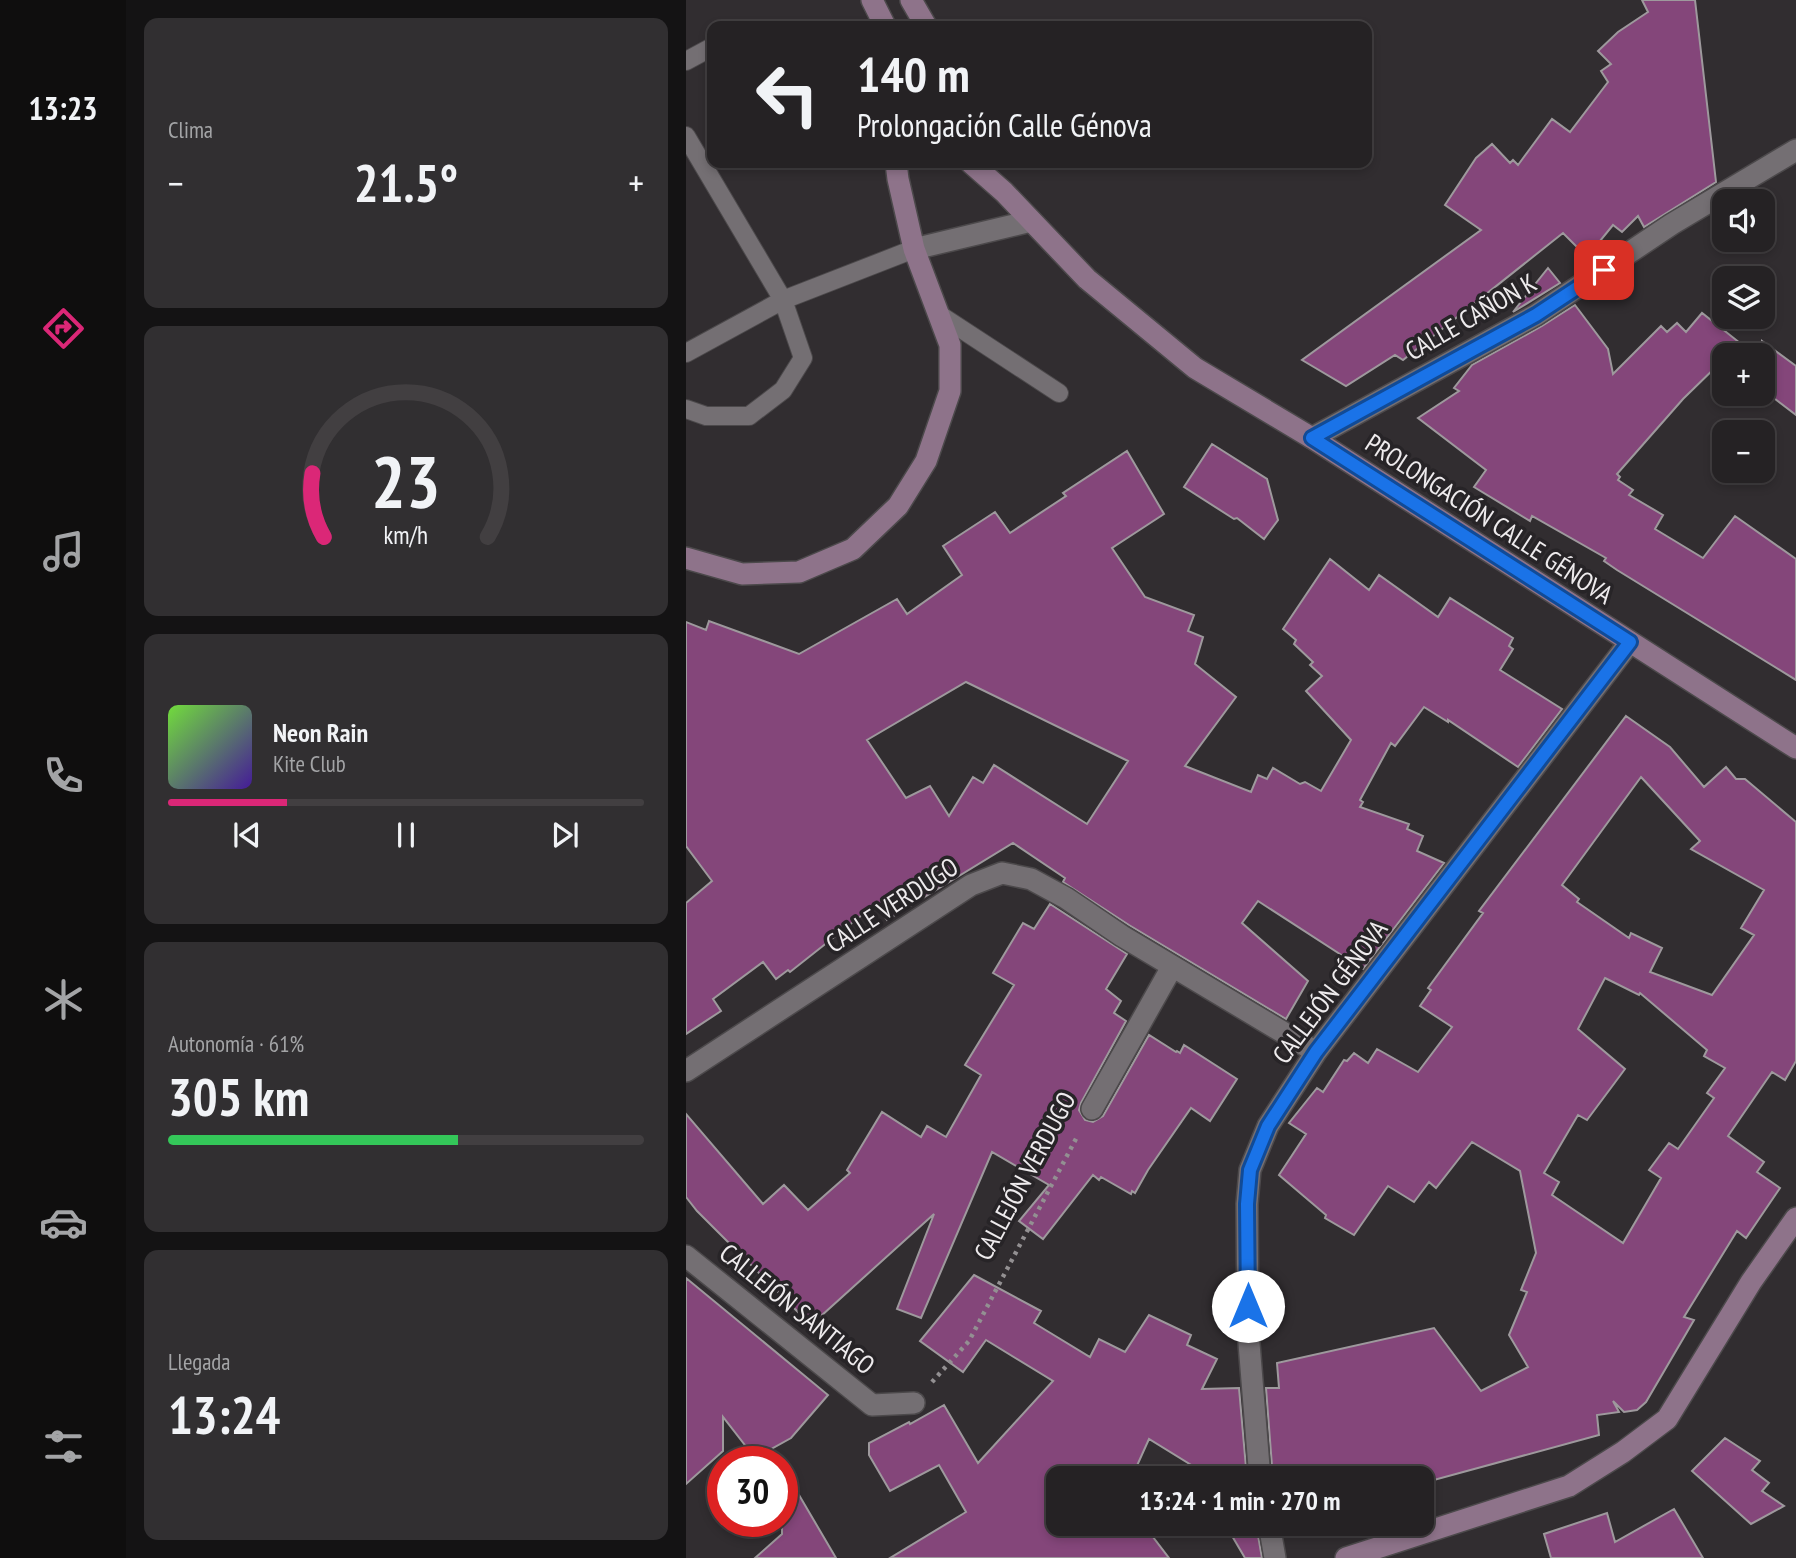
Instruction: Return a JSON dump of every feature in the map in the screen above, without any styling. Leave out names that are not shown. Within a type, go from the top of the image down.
[{"type":"street","points":[[872,0],[882,21]]},
{"type":"street","points":[[911,0],[923,21]]},
{"type":"street","name":"CALLE CAÑON K","points":[[1312,438],[1536,315],[1672,225],[1796,150]]},
{"type":"street","points":[[686,558],[742,574],[799,572],[853,549],[898,506],[926,461],[950,391],[950,345],[914,249],[897,168]]},
{"type":"street","name":"PROLONGACIÓN CALLE GÉNOVA","points":[[977,168],[1004,192],[1087,279],[1195,368],[1312,438],[1796,748]]},
{"type":"street","points":[[997,168],[1004,192]]},
{"type":"street","points":[[914,249],[1031,221]]},
{"type":"street","name":"CALLEJÓN GÉNOVA","points":[[1259,1466],[1248,1331],[1247,1204],[1250,1170],[1268,1126],[1316,1052],[1630,642]]},
{"type":"street","name":"CALLE VERDUGO","points":[[686,1071],[971,885],[1002,873],[1031,879],[1054,892],[1172,967],[1316,1052]]},
{"type":"street","name":"CALLEJÓN VERDUGO","points":[[1092,1109],[1172,967]]},
{"type":"street","points":[[1346,1558],[1569,1486],[1623,1452],[1667,1419],[1751,1282],[1796,1218]]},
{"type":"street","name":"CALLEJÓN SANTIAGO","points":[[686,1256],[872,1405],[914,1403]]},
{"type":"street","points":[[1271,1536],[1275,1558]]},
{"type":"lane","points":[[686,61],[707,50]]},
{"type":"lane","points":[[686,136],[707,164]]},
{"type":"lane","points":[[686,409],[706,416],[748,416],[783,390],[803,358],[783,300],[710,168]]},
{"type":"lane","points":[[686,353],[783,300],[914,249]]},
{"type":"lane","points":[[940,315],[1059,393]]},
{"type":"path","name":"CALLEJÓN VERDUGO","points":[[914,1403],[969,1341],[1092,1109]]},
{"type":"building","points":[[1642,0],[1695,0],[1716,182],[1644,227],[1638,216],[1622,232],[1613,225],[1587,257],[1563,233],[1403,360],[1395,355],[1346,386],[1302,360],[1481,230],[1445,205],[1476,158],[1492,144],[1510,163],[1513,160],[1518,165],[1552,119],[1570,132],[1608,82],[1601,71],[1611,64],[1598,51],[1618,32],[1648,12]]},
{"type":"building","points":[[1548,268],[1560,283],[1513,312]]},
{"type":"building","points":[[1575,305],[1608,349],[1613,374],[1661,326],[1667,332],[1677,323],[1686,332],[1702,313],[1712,321],[1712,329],[1722,329],[1740,343],[1712,343],[1712,371],[1683,399],[1617,474],[1620,477],[1618,480],[1633,490],[1629,495],[1663,515],[1655,529],[1703,558],[1735,516],[1796,559],[1796,680],[1617,570],[1604,561],[1606,558],[1532,516],[1530,521],[1474,487],[1486,470],[1418,418],[1459,391],[1454,388],[1472,365]]},
{"type":"building","points":[[1775,351],[1796,366],[1796,415],[1775,399]]},
{"type":"building","points":[[1212,444],[1267,479],[1278,520],[1264,539],[1237,518],[1234,519],[1184,487]]},
{"type":"building","points":[[1127,451],[1164,514],[1112,548],[1145,597],[1194,615],[1188,631],[1203,637],[1195,664],[1236,697],[1185,766],[1251,792],[1258,775],[1267,779],[1273,768],[1300,784],[1305,782],[1321,791],[1351,740],[1306,691],[1322,676],[1310,665],[1313,662],[1294,644],[1296,640],[1283,629],[1330,559],[1369,590],[1379,575],[1438,617],[1450,598],[1513,638],[1509,646],[1513,649],[1500,670],[1562,709],[1518,767],[1424,707],[1395,746],[1391,743],[1360,800],[1363,802],[1360,807],[1409,824],[1407,829],[1423,836],[1417,851],[1444,863],[1363,969],[1258,901],[1242,923],[1308,981],[1286,1019],[1129,925],[1063,882],[1065,878],[1013,843],[887,920],[876,904],[790,972],[788,970],[776,979],[763,962],[713,999],[721,1011],[686,1034],[686,903],[712,881],[686,846],[686,622],[706,630],[709,621],[799,654],[897,599],[907,614],[962,575],[943,546],[995,512],[1010,533],[1066,496],[1063,493]],"holes":[[[966,682],[1128,761],[1087,824],[994,765],[983,783],[973,777],[949,816],[930,786],[906,798],[867,740]]]},
{"type":"building","points":[[1626,716],[1670,747],[1704,787],[1726,767],[1736,779],[1745,779],[1796,822],[1796,1061],[1785,1080],[1772,1072],[1728,1136],[1764,1162],[1757,1172],[1780,1188],[1746,1238],[1737,1231],[1684,1317],[1694,1320],[1646,1402],[1637,1410],[1624,1412],[1613,1401],[1619,1412],[1597,1415],[1599,1435],[1434,1480],[1434,1466],[1272,1466],[1266,1388],[1279,1388],[1277,1363],[1434,1328],[1481,1391],[1528,1367],[1509,1335],[1527,1292],[1521,1290],[1536,1253],[1520,1171],[1472,1142],[1436,1188],[1429,1182],[1414,1202],[1388,1186],[1354,1235],[1325,1218],[1326,1215],[1279,1175],[1306,1134],[1289,1123],[1317,1088],[1323,1092],[1344,1060],[1347,1061],[1354,1053],[1368,1063],[1377,1049],[1418,1072],[1452,1027],[1420,1006],[1431,990],[1428,988],[1483,913],[1479,911]],"holes":[[[1641,777],[1700,841],[1691,849],[1764,890],[1741,928],[1754,935],[1712,995],[1650,972],[1662,948],[1631,933],[1629,938],[1577,902],[1579,899],[1562,885]],[[1605,978],[1639,995],[1640,993],[1707,1050],[1704,1056],[1725,1068],[1707,1093],[1714,1098],[1678,1149],[1669,1143],[1649,1170],[1661,1178],[1623,1243],[1552,1195],[1559,1182],[1544,1173],[1578,1115],[1587,1120],[1625,1069],[1578,1029]]]},
{"type":"building","points":[[1050,904],[1127,954],[1106,989],[1121,1001],[1114,1013],[1126,1021],[1081,1103],[1079,1110],[1085,1120],[1093,1122],[1103,1116],[1149,1035],[1176,1052],[1180,1053],[1184,1045],[1237,1079],[1210,1121],[1191,1108],[1135,1193],[1132,1191],[1131,1194],[1093,1175],[1043,1239],[1019,1221],[1049,1185],[992,1152],[921,1318],[897,1309],[934,1214],[811,1325],[686,1197],[686,1114],[763,1204],[784,1185],[808,1210],[850,1173],[847,1170],[882,1112],[921,1137],[927,1126],[946,1137],[981,1075],[965,1065],[1014,985],[993,973],[1023,923],[1034,929]]},
{"type":"building","points":[[974,1275],[1041,1311],[1034,1323],[1090,1357],[1099,1339],[1125,1352],[1149,1315],[1191,1335],[1187,1345],[1217,1359],[1202,1389],[1239,1388],[1246,1466],[1193,1466],[1149,1439],[1137,1466],[1046,1466],[1046,1536],[1152,1536],[1169,1558],[890,1558],[966,1512],[939,1465],[890,1491],[869,1455],[869,1443],[944,1405],[978,1463],[1053,1381],[986,1340],[963,1372],[920,1341]]},
{"type":"building","points":[[686,1278],[828,1395],[791,1438],[777,1446],[746,1446],[723,1417],[723,1446],[707,1446],[707,1465],[686,1484]]},
{"type":"building","points":[[1725,1438],[1760,1461],[1752,1470],[1769,1483],[1762,1491],[1784,1506],[1751,1524],[1692,1471]]},
{"type":"building","points":[[798,1493],[836,1558],[755,1558],[779,1537],[798,1537]]},
{"type":"building","points":[[1674,1509],[1703,1558],[1551,1558],[1544,1534],[1607,1513],[1615,1542]]},
{"type":"building","points":[[1232,1536],[1258,1536],[1262,1558],[1245,1558]]},
{"type":"route","points":[[1248,1306],[1247,1204],[1250,1170],[1268,1126],[1316,1052],[1630,642],[1312,438],[1536,315],[1604,270]]}]
